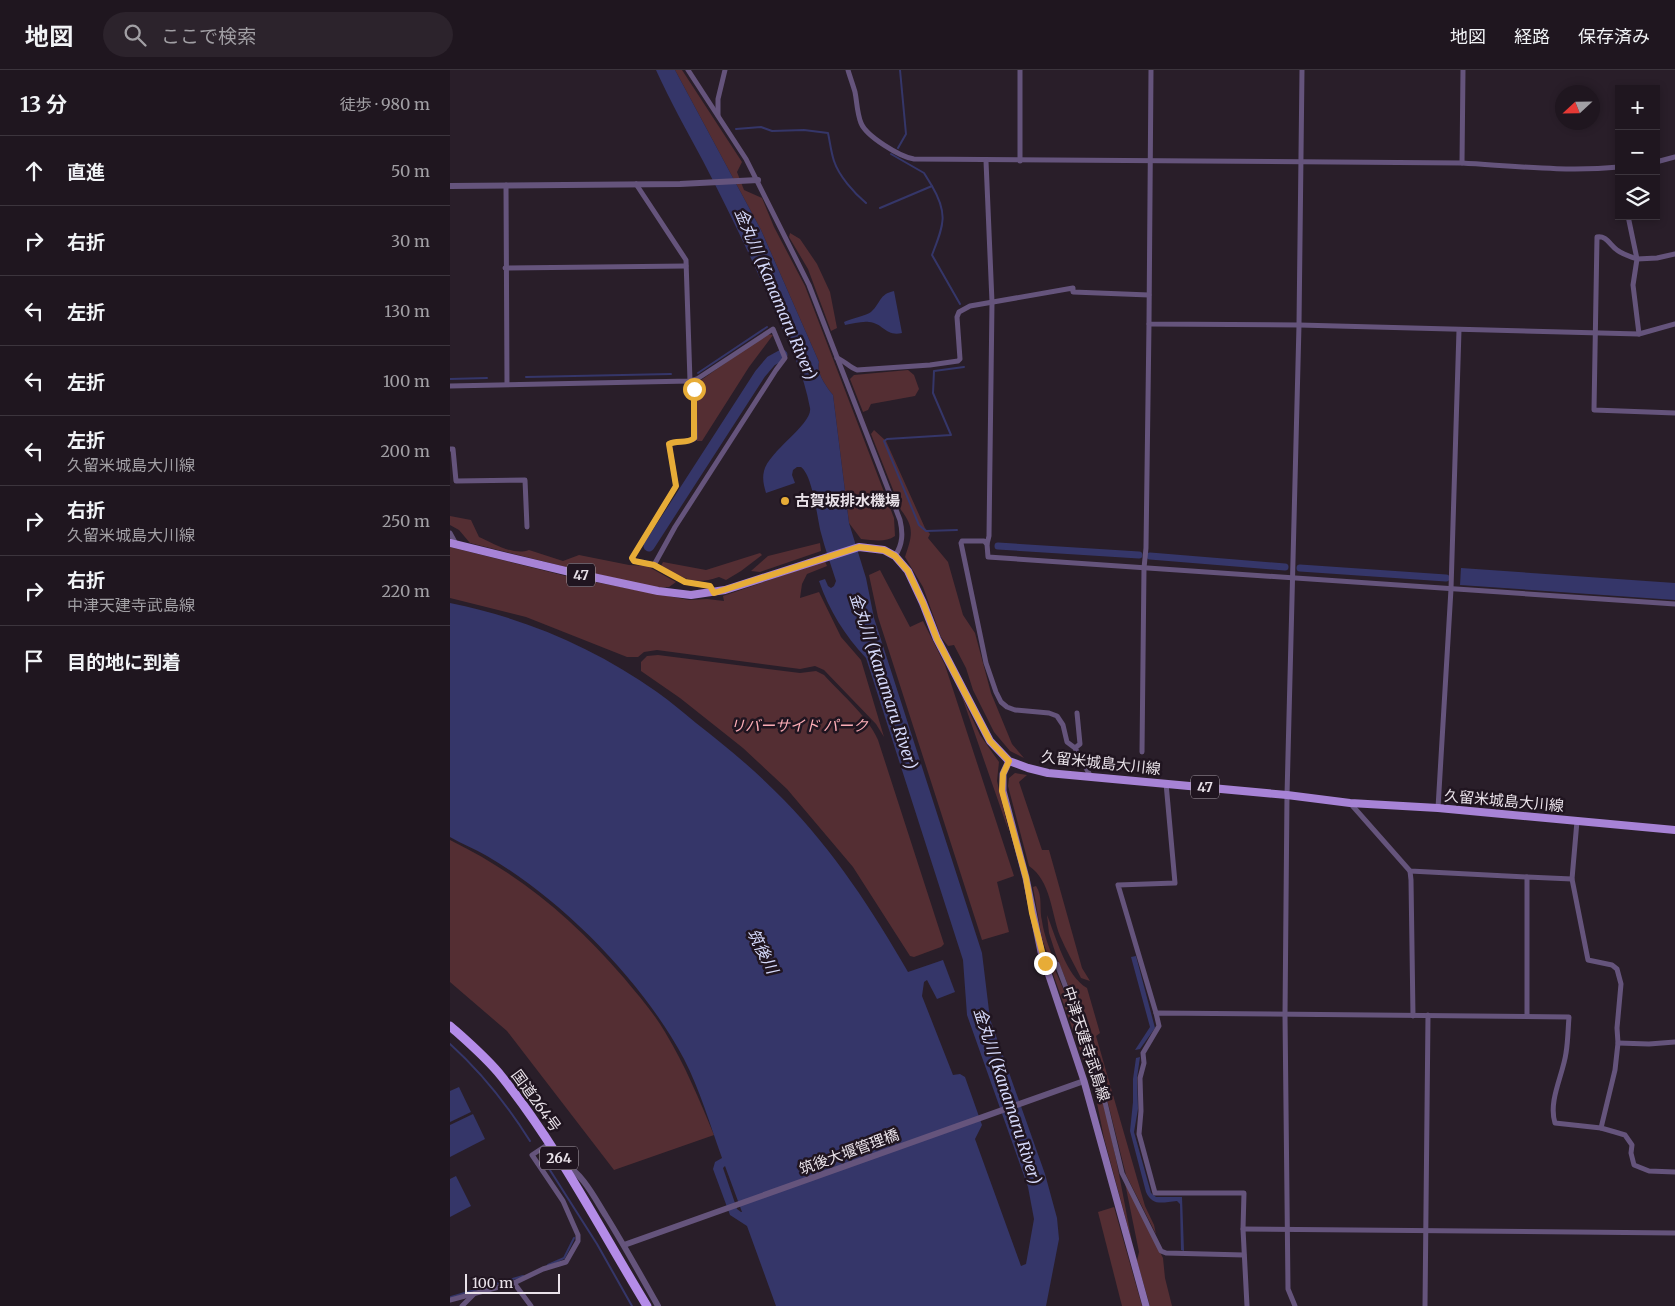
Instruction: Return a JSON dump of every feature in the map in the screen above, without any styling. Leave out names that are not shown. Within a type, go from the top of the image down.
[{"type":"highway","name":"国道264号","points":[[450,1026],[472,1045],[501,1076],[550,1144],[647,1306]]},
{"type":"main road","name":"47","points":[[453,543],[574,573],[658,591],[691,595],[714,593],[819,558],[859,547],[884,550],[895,556]]},
{"type":"main road","name":"久留米城島大川線","points":[[895,556],[908,571],[937,639],[990,741],[1009,761],[1028,768],[1048,773],[1287,795],[1350,803],[1438,808],[1675,830]]},
{"type":"main road","name":"中津天建寺武島線","points":[[1009,761],[1003,774],[1002,791],[1026,878],[1041,952],[1146,1306]]},
{"type":"street","points":[[688,70],[758,180],[779,227],[809,285],[900,520],[902,540],[900,549],[895,556]]},
{"type":"street","points":[[718,115],[718,99],[725,70]]},
{"type":"street","points":[[848,70],[855,92],[861,123],[867,132],[888,147],[908,158],[914,159],[986,161],[1462,162],[1540,168],[1615,167]]},
{"type":"street","points":[[1020,70],[1020,161]]},
{"type":"street","points":[[1142,752],[1151,70]]},
{"type":"street","points":[[1295,1306],[1288,1289],[1285,1015],[1287,795],[1299,325],[1302,70]]},
{"type":"street","points":[[1462,162],[1463,70]]},
{"type":"street","points":[[1660,161],[1675,157]]},
{"type":"street","points":[[986,161],[992,302],[990,536],[987,544],[988,557],[1675,604]]},
{"type":"street","points":[[450,186],[680,184],[758,180]]},
{"type":"street","points":[[636,184],[686,260],[690,381],[694,389],[694,438],[692,441],[669,444],[676,486],[632,558],[634,561],[654,565],[685,582],[710,586],[714,593]]},
{"type":"street","points":[[506,185],[507,384]]},
{"type":"street","points":[[1629,220],[1637,259],[1634,285],[1639,334]]},
{"type":"street","points":[[1675,254],[1657,258],[1637,259],[1617,251],[1603,236],[1597,237],[1594,410],[1675,413]]},
{"type":"street","points":[[505,268],[686,266]]},
{"type":"street","points":[[837,358],[857,370],[958,361],[960,359],[957,317],[959,312],[970,306],[1073,288],[1073,292],[1149,295]]},
{"type":"street","points":[[1149,324],[1299,325],[1595,334],[1639,334],[1675,324]]},
{"type":"street","points":[[450,386],[690,381],[697,379],[773,328],[785,358],[674,527],[654,565]]},
{"type":"street","points":[[1438,808],[1451,589],[1459,330]]},
{"type":"street","points":[[450,449],[453,448],[456,481],[525,480],[528,527]]},
{"type":"street","points":[[450,533],[453,543]]},
{"type":"street","points":[[987,544],[984,541],[962,541],[961,543],[986,663],[996,692],[1001,702],[1008,708],[1049,712],[1057,716],[1063,725],[1068,742],[1075,748],[1092,777]]},
{"type":"street","points":[[1075,748],[1080,744],[1077,713]]},
{"type":"street","points":[[1166,783],[1175,883],[1118,885],[1160,1026],[1143,1053],[1144,1063],[1140,1078],[1141,1111],[1139,1134],[1156,1192],[1244,1192],[1243,1229],[1247,1306]]},
{"type":"street","points":[[1350,803],[1410,871],[1413,1016]]},
{"type":"street","points":[[1577,822],[1572,879],[1588,960],[1612,964],[1617,969],[1621,984],[1616,1070],[1600,1128]]},
{"type":"street","points":[[1410,871],[1572,879]]},
{"type":"street","points":[[1527,877],[1527,1016]]},
{"type":"street","points":[[1057,964],[1097,1069],[1122,1173],[1162,1251],[1166,1253],[1244,1255]]},
{"type":"street","points":[[1156,1013],[1568,1017],[1567,1050],[1556,1092],[1553,1115],[1555,1123],[1600,1128],[1625,1135],[1632,1145],[1631,1154],[1634,1165],[1649,1171],[1675,1172]]},
{"type":"street","points":[[1425,1306],[1428,1015]]},
{"type":"street","points":[[1618,1043],[1649,1044],[1675,1042]]},
{"type":"street","name":"筑後大堰管理橋","points":[[626,1244],[1081,1082]]},
{"type":"street","points":[[450,1300],[514,1283],[543,1269],[566,1262],[578,1241],[578,1235],[563,1202],[532,1155],[550,1144]]},
{"type":"street","points":[[561,1162],[572,1168],[582,1179],[626,1244],[658,1306]]},
{"type":"street","points":[[1243,1229],[1675,1233]]},
{"type":"street","points":[[514,1283],[531,1306]]},
{"type":"street","points":[[462,1306],[474,1294]]},
{"type":"green space","points":[[675,70],[682,70],[742,162],[737,172],[744,190],[762,198],[774,227],[805,286],[894,518],[895,536],[887,540],[861,539],[849,523],[833,395],[820,375],[819,362],[761,230]]},
{"type":"green space","points":[[790,233],[800,239],[817,264],[830,292],[837,328],[831,331],[808,269],[789,237]]},
{"type":"green space","points":[[766,334],[773,335],[749,367],[702,441],[697,441],[697,383]]},
{"type":"green space","points":[[908,370],[914,375],[919,389],[915,396],[871,404],[868,410],[863,412],[850,379],[854,375]]},
{"type":"green space","points":[[874,430],[886,441],[925,528],[930,534],[928,538],[948,562],[963,615],[975,633],[991,693],[1012,744],[1024,758],[1010,751],[994,732],[973,690],[966,668],[954,645],[948,646],[941,637],[923,587],[905,557],[911,538],[909,522],[901,510],[871,434]]},
{"type":"green space","points":[[450,516],[471,520],[479,537],[510,550],[529,550],[563,561],[579,555],[629,565],[647,566],[676,582],[669,587],[658,588],[470,543],[459,530],[450,525]]},
{"type":"green space","points":[[820,543],[821,551],[760,572],[751,571],[768,556]]},
{"type":"green space","points":[[450,547],[574,578],[689,600],[707,599],[724,601],[723,596],[825,561],[827,566],[807,574],[802,584],[800,598],[819,592],[841,637],[861,660],[884,737],[876,724],[824,670],[815,666],[800,669],[657,650],[644,652],[638,657],[627,657],[526,617],[450,598]]},
{"type":"green space","points":[[760,553],[762,555],[726,580],[719,577],[695,581],[661,566],[663,562],[706,570]]},
{"type":"green space","points":[[880,570],[910,627],[923,621],[945,665],[1014,876],[997,882],[1009,932],[982,940],[878,617],[869,575]]},
{"type":"green space","name":"リバーサイド パーク","points":[[658,655],[800,673],[816,671],[824,675],[861,714],[878,740],[944,944],[941,947],[914,957],[910,956],[853,867],[787,789],[743,748],[680,698],[641,671],[641,662],[647,656]]},
{"type":"green space","points":[[961,694],[980,735],[999,762],[997,781],[1009,832]]},
{"type":"green space","points":[[1015,773],[1027,775],[1019,782],[1042,850],[1049,850],[1082,968],[1090,981],[1081,978],[1067,952],[1057,927],[1046,888],[1036,872],[1029,866],[1008,786],[1009,778]]},
{"type":"green space","points":[[450,840],[523,883],[565,917],[605,956],[646,1004],[672,1044],[714,1135],[614,1170],[507,1031],[450,982]]},
{"type":"green space","points":[[1036,886],[1040,898],[1044,931],[1054,960],[1049,958],[1042,939],[1033,887]]},
{"type":"green space","points":[[1047,915],[1067,965],[1073,975],[1087,988],[1100,1033],[1096,1036],[1145,1206],[1156,1234],[1126,1175],[1099,1067],[1057,958],[1049,933]]},
{"type":"green space","points":[[1055,970],[1082,1034],[1101,1095],[1116,1158],[1132,1242],[1104,1138],[1095,1093],[1052,971]]},
{"type":"green space","points":[[1125,1183],[1163,1258],[1165,1278],[1172,1306],[1150,1306],[1137,1261],[1139,1252]]},
{"type":"green space","points":[[1114,1207],[1142,1306],[1122,1306],[1098,1212]]},
{"type":"water","points":[[656,70],[675,70],[761,230],[819,362],[820,375],[833,395],[849,523],[866,578],[874,618],[982,953],[990,1019],[1045,1174],[1057,1218],[1059,1239],[1046,1306],[776,1306],[747,1226],[730,1215],[713,1169],[715,1162],[722,1158],[695,1083],[684,1059],[647,1001],[599,945],[544,895],[516,874],[487,856],[450,837],[450,603],[478,609],[532,626],[584,648],[633,676],[662,696],[719,741],[774,790],[802,819],[836,860],[881,926],[908,972],[943,960],[955,992],[937,999],[927,980],[924,982],[922,996],[953,1075],[960,1074],[965,1077],[982,1125],[975,1139],[1021,1266],[1026,1264],[1034,1219],[1028,1187],[967,1015],[963,960],[866,658],[838,622],[819,581],[825,579],[831,588],[836,581],[819,526],[809,479],[801,467],[797,467],[793,470],[792,475],[795,483],[766,493],[763,474],[768,463],[805,422],[809,414],[810,408],[804,383],[791,347],[758,274],[713,180]],"holes":[[[725,1166],[742,1212],[737,1209],[723,1168]]]},
{"type":"water","points":[[894,291],[902,333],[888,332],[878,325],[869,322],[845,325],[844,322],[871,312],[885,294]]},
{"type":"water","points":[[1461,568],[1675,583],[1675,600],[1460,585]]},
{"type":"water","points":[[1136,956],[1155,1028],[1140,1049],[1135,1050],[1150,1027],[1131,957]]},
{"type":"water","points":[[1140,1057],[1137,1078],[1138,1109],[1134,1132],[1151,1193],[1156,1197],[1182,1197],[1184,1251],[1181,1250],[1180,1204],[1177,1201],[1159,1203],[1149,1197],[1130,1131],[1133,1079],[1136,1058]]},
{"type":"water","points":[[459,1087],[471,1112],[450,1122],[450,1091]]},
{"type":"water","points":[[473,1114],[485,1139],[450,1157],[450,1125]]},
{"type":"water","points":[[456,1176],[471,1206],[450,1217],[450,1179]]},
{"type":"waterway","points":[[898,148],[906,134],[900,70]]},
{"type":"waterway","points":[[736,129],[761,127],[772,131],[804,130],[828,133],[836,167],[852,189],[866,203]]},
{"type":"waterway","points":[[891,154],[924,173],[932,186]]},
{"type":"waterway","points":[[880,208],[932,186],[941,205],[942,213],[941,228],[932,255],[960,304]]},
{"type":"waterway","points":[[698,373],[767,327]]},
{"type":"waterway","points":[[649,546],[760,374],[771,361],[782,355]]},
{"type":"waterway","points":[[957,530],[926,531],[919,525],[884,441],[887,439],[951,435],[933,393],[934,371],[964,367]]},
{"type":"waterway","points":[[526,377],[671,374]]},
{"type":"waterway","points":[[450,379],[487,378]]},
{"type":"waterway","points":[[998,546],[1139,555]]},
{"type":"waterway","points":[[1150,556],[1285,567]]},
{"type":"waterway","points":[[1300,568],[1446,578]]},
{"type":"waterway","points":[[450,1044],[493,1090],[513,1115],[530,1141]]},
{"type":"waterway","points":[[548,1167],[597,1244],[632,1306]]},
{"type":"waterway","points":[[548,1265],[564,1258],[574,1238]]},
{"type":"waterway","points":[[451,1297],[523,1276]]},
{"type":"place","name":"古賀坂排水機場","points":[[785,501]]},
{"type":"route","points":[[694,389],[694,438],[692,441],[669,444],[676,486],[632,558],[634,561],[654,565],[685,582],[699,585],[706,584],[712,587],[714,593],[819,558],[859,547],[884,550],[895,556],[908,571],[937,639],[990,741],[1009,761],[1003,774],[1002,791],[1026,878],[1032,913],[1045,963]]},
{"type":"water label","name":"金丸川 (Kanamaru River)","points":[[776,294]]},
{"type":"water label","name":"金丸川 (Kanamaru River)","points":[[884,681]]},
{"type":"water label","name":"筑後川","points":[[763,951]]},
{"type":"water label","name":"金丸川 (Kanamaru River)","points":[[1008,1096]]}]
